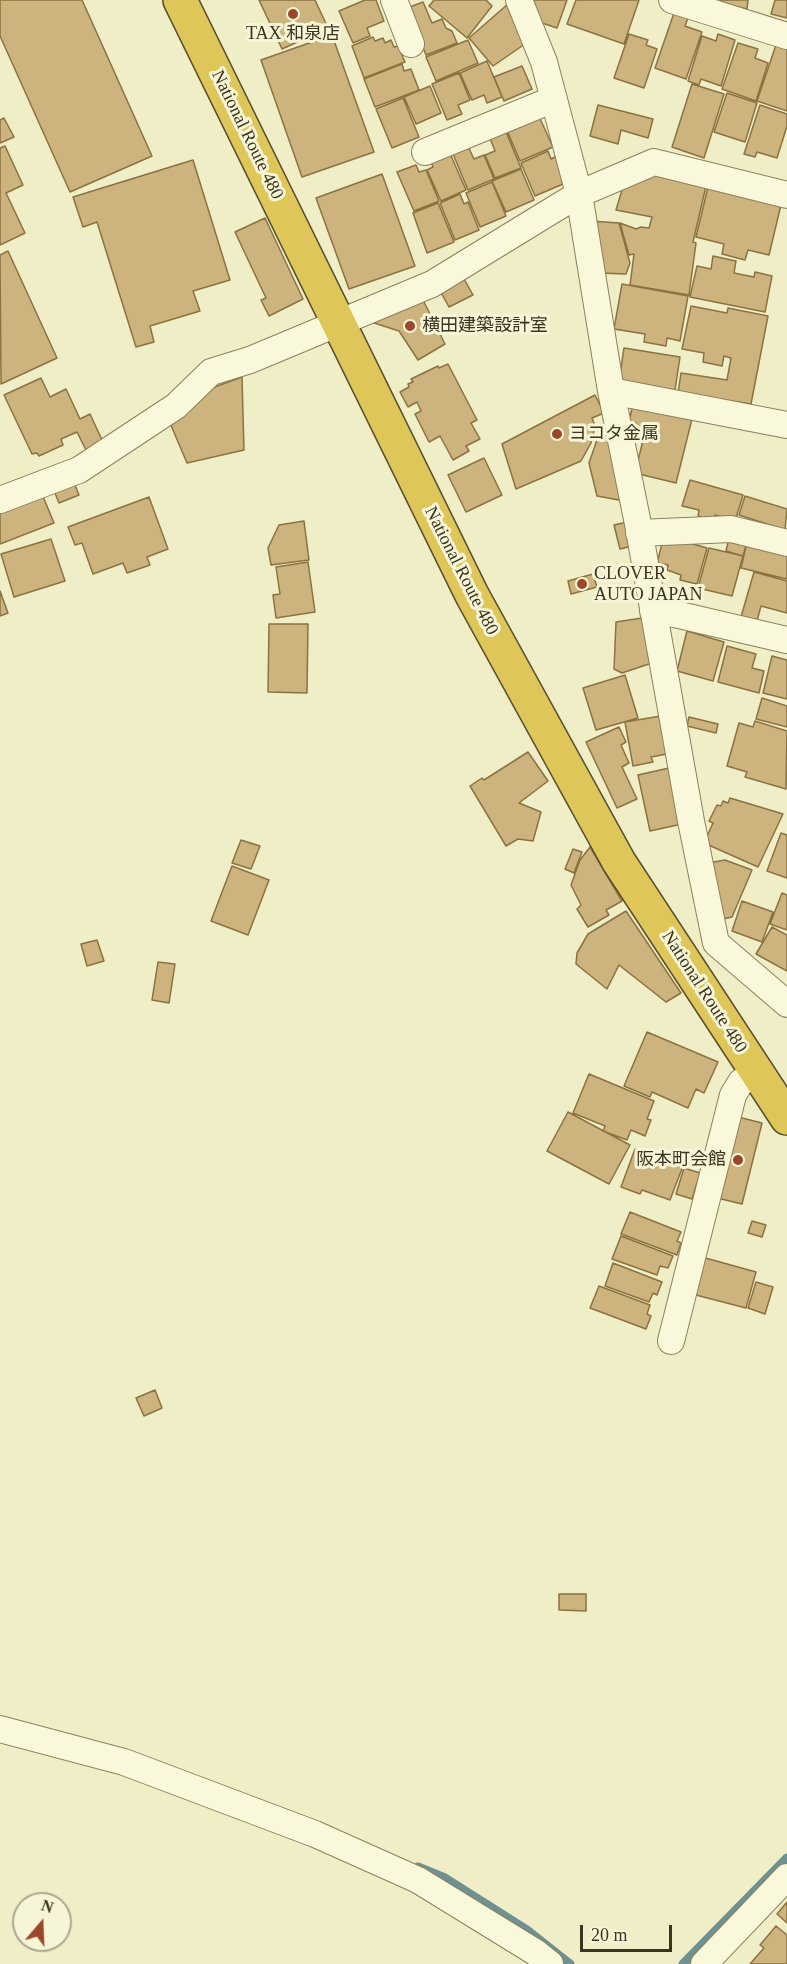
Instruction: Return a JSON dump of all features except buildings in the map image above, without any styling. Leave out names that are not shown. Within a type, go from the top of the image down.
[{"type":"highway","name":"National Route 480","points":[[180,0],[472,595],[619,862],[787,1118]]},
{"type":"street","points":[[394,0],[411,44]]},
{"type":"street","points":[[519,0],[544,62],[579,194],[611,391],[716,944],[787,1004]]},
{"type":"street","points":[[672,0],[787,36]]},
{"type":"street","points":[[425,152],[554,99]]},
{"type":"street","points":[[0,500],[79,470],[176,406],[211,372],[250,360],[432,284],[579,194],[654,162],[787,195]]},
{"type":"street","points":[[611,391],[787,425]]},
{"type":"street","points":[[639,533],[730,529],[787,543]]},
{"type":"street","points":[[653,611],[787,640]]},
{"type":"street","points":[[687,964],[716,944]]},
{"type":"street","points":[[671,1341],[733,1095],[741,1082],[756,1071]]},
{"type":"street","points":[[0,1729],[124,1762],[315,1834],[418,1880],[536,1952],[550,1964]]},
{"type":"street","points":[[704,1964],[787,1877]]},
{"type":"waterway","points":[[683,1964],[787,1858]]},
{"type":"waterway","points":[[418,1867],[445,1878],[527,1930],[570,1964]]},
{"type":"place","name":"TAX 和泉店","points":[[293,14]]},
{"type":"place","name":"横田建築設計室","points":[[410,326]]},
{"type":"place","name":"ヨコタ金属","points":[[557,434]]},
{"type":"place","name":"CLOVER AUTO JAPAN","points":[[582,584]]},
{"type":"place","name":"阪本町会館","points":[[738,1160]]}]
